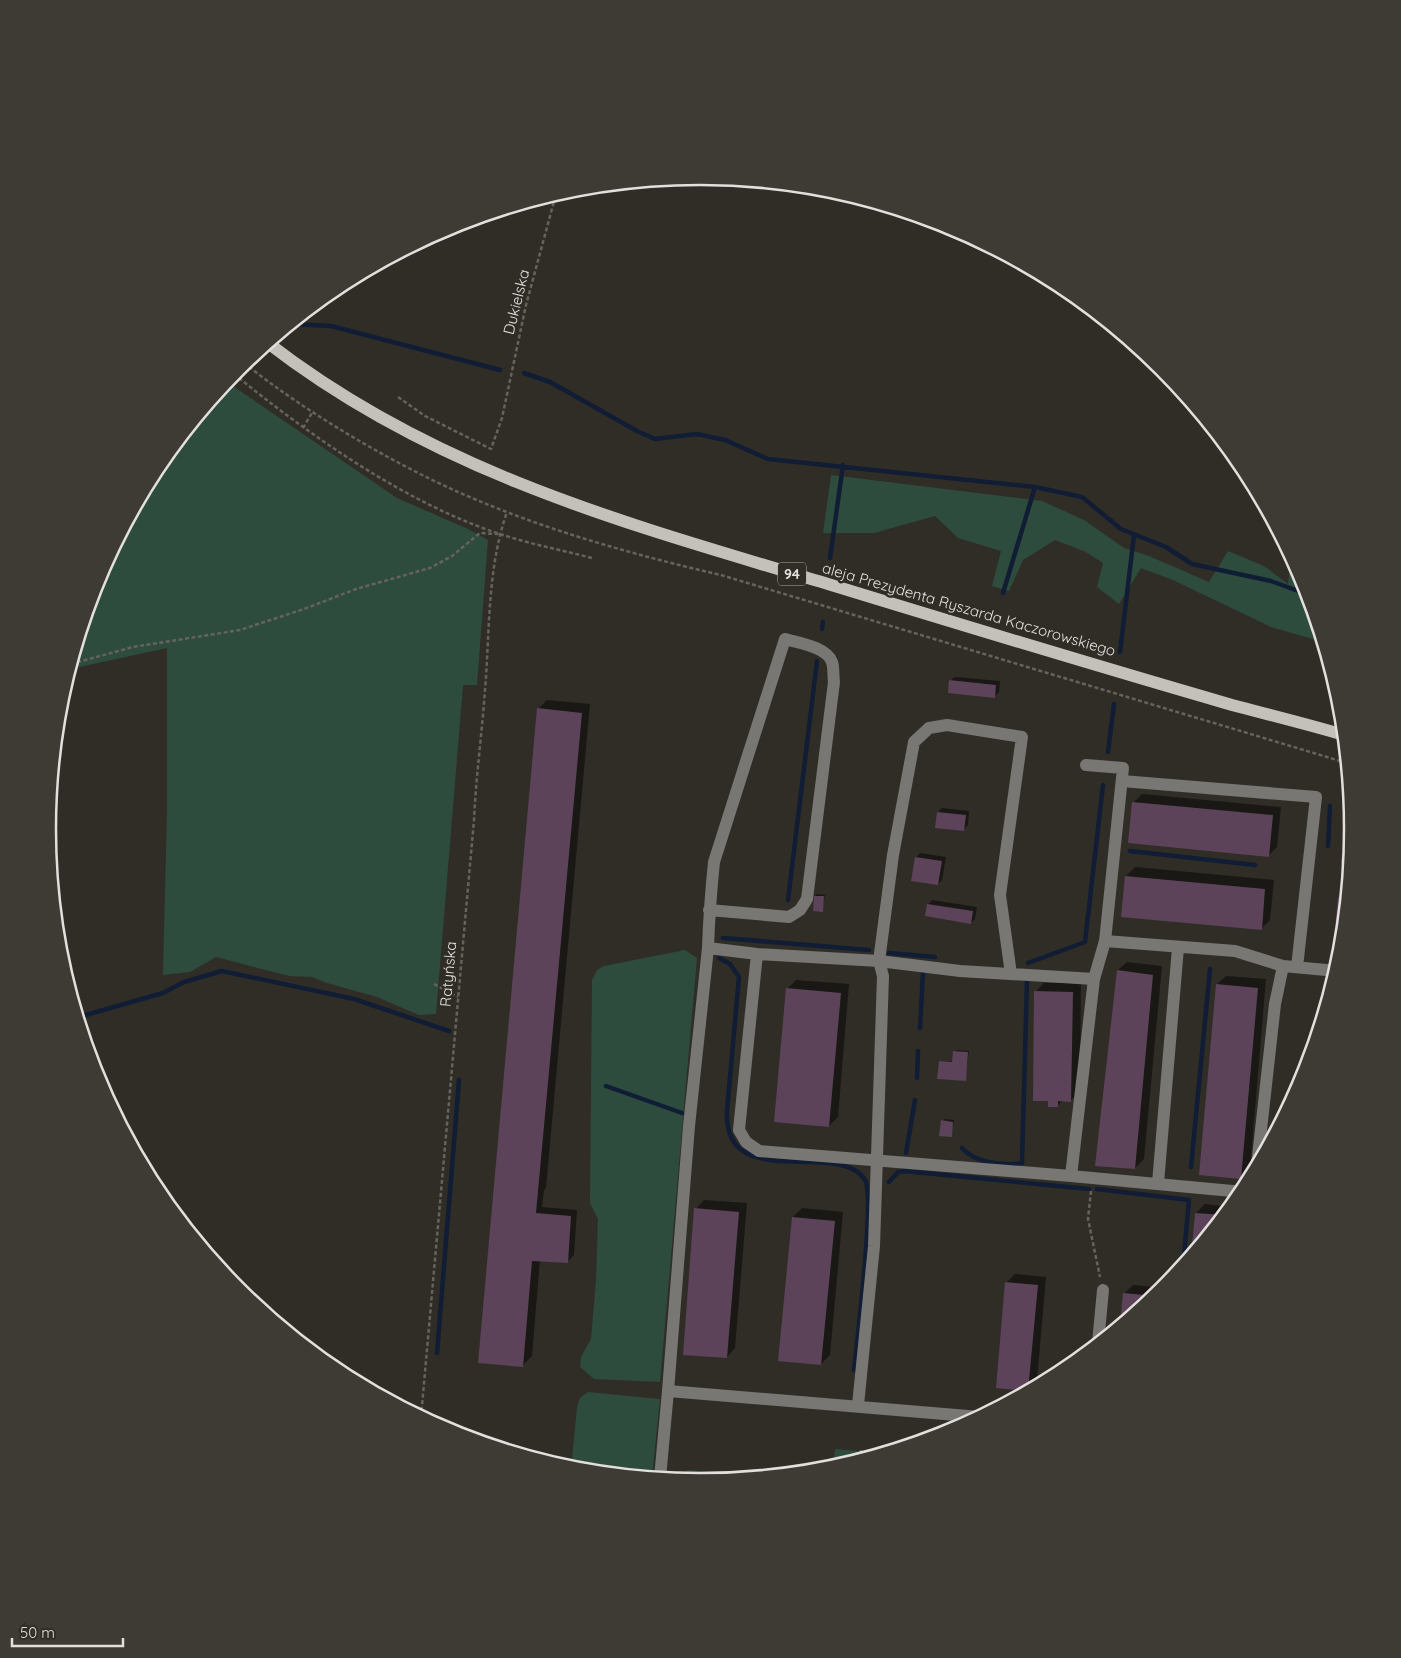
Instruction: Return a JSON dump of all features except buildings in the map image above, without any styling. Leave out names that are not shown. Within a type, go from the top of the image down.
[{"type":"main road","name":"aleja Prezydenta Ryszarda Kaczorowskiego","points":[[274,347],[378,417],[468,463],[562,501],[690,543],[976,629],[1233,705],[1337,733]]},
{"type":"lane","points":[[661,1472],[689,1126],[708,948],[709,910],[714,862],[785,639],[814,648],[827,654],[832,662],[834,682],[807,898],[800,910],[789,917],[709,910]]},
{"type":"lane","points":[[858,1405],[874,1246],[883,976],[879,961],[893,855],[914,742],[929,728],[947,725],[1022,738],[1000,895],[1011,974]]},
{"type":"lane","points":[[1071,1176],[1094,979],[1105,941],[1123,768],[1086,765]]},
{"type":"lane","points":[[1122,781],[1316,797],[1297,967]]},
{"type":"lane","points":[[1105,941],[1235,951],[1283,966],[1329,970]]},
{"type":"lane","points":[[708,948],[757,954],[879,961],[1011,974],[1094,979]]},
{"type":"lane","points":[[1158,1183],[1178,948]]},
{"type":"lane","points":[[757,954],[738,1130],[746,1142],[759,1151],[1158,1183],[1233,1191]]},
{"type":"lane","points":[[1259,1149],[1275,1004],[1283,966]]},
{"type":"lane","points":[[1099,1335],[1103,1290]]},
{"type":"lane","points":[[668,1391],[858,1405],[965,1416]]},
{"type":"path","name":"Dukielska","points":[[398,397],[425,416],[491,449],[502,418],[526,305],[554,202]]},
{"type":"path","points":[[250,368],[270,384],[375,449],[416,471],[507,512],[665,562],[720,575],[1341,761]]},
{"type":"path","points":[[240,379],[303,428],[412,495],[500,534],[592,558]]},
{"type":"path","points":[[303,428],[313,411]]},
{"type":"path","name":"Ratyńska","points":[[422,1410],[474,820],[476,765],[485,691],[493,566],[507,512]]},
{"type":"path","points":[[78,662],[133,647],[240,630],[389,578],[430,568],[452,556],[480,533],[500,534]]},
{"type":"path","points":[[434,984],[458,997]]},
{"type":"path","points":[[1089,1178],[1091,1196],[1088,1219],[1103,1290]]},
{"type":"green space","points":[[233,386],[397,498],[468,529],[488,540],[477,685],[463,685],[436,1014],[419,1015],[377,997],[312,977],[289,976],[216,957],[190,972],[163,975],[167,811],[167,648],[77,668],[90,622],[105,582],[143,507],[189,437]]},
{"type":"green space","points":[[831,475],[1042,501],[1084,520],[1124,548],[1149,556],[1209,582],[1228,551],[1264,566],[1288,584],[1290,568],[1316,640],[1271,627],[1173,580],[1141,568],[1119,604],[1097,587],[1103,563],[1086,552],[1055,540],[1023,560],[1009,591],[992,586],[1001,551],[958,538],[935,516],[874,533],[823,533]]},
{"type":"green space","points":[[685,950],[697,958],[660,1382],[594,1379],[580,1367],[581,1357],[591,1339],[596,1280],[598,1219],[590,1203],[592,980],[597,970],[604,966]]},
{"type":"green space","points":[[588,1392],[660,1399],[653,1471],[616,1468],[572,1460],[577,1407],[580,1398]]},
{"type":"green space","points":[[835,1449],[858,1451],[858,1453],[834,1459]]},
{"type":"green space","points":[[687,1470],[719,1473],[700,1473],[686,1473]]},
{"type":"waterway","points":[[300,324],[331,326],[500,370]]},
{"type":"waterway","points":[[524,373],[550,382],[637,431],[655,439],[697,434],[725,440],[768,459],[1035,487],[1082,497],[1121,529],[1166,547],[1192,564],[1271,581],[1300,592]]},
{"type":"waterway","points":[[830,558],[843,465]]},
{"type":"waterway","points":[[1003,593],[1035,487]]},
{"type":"waterway","points":[[1120,652],[1134,535]]},
{"type":"waterway","points":[[822,629],[823,622]]},
{"type":"waterway","points":[[788,900],[817,661]]},
{"type":"waterway","points":[[1108,752],[1114,704]]},
{"type":"waterway","points":[[1028,963],[1085,942],[1103,785]]},
{"type":"waterway","points":[[1328,846],[1330,806]]},
{"type":"waterway","points":[[1130,851],[1255,865]]},
{"type":"waterway","points":[[723,938],[869,950]]},
{"type":"waterway","points":[[889,953],[935,957]]},
{"type":"waterway","points":[[719,958],[730,964],[739,977],[727,1111],[731,1136],[743,1151],[762,1159],[832,1163],[851,1168],[865,1180],[868,1192],[867,1240],[854,1370]]},
{"type":"waterway","points":[[1191,1167],[1210,969]]},
{"type":"waterway","points":[[84,1016],[163,993],[184,982],[222,971],[354,999],[449,1031]]},
{"type":"waterway","points":[[920,1028],[923,973]]},
{"type":"waterway","points":[[962,1148],[974,1157],[982,1160],[998,1164],[1022,1163],[1027,981]]},
{"type":"waterway","points":[[917,1078],[918,1051]]},
{"type":"waterway","points":[[437,1353],[459,1080]]},
{"type":"waterway","points":[[606,1086],[682,1113]]},
{"type":"waterway","points":[[906,1153],[915,1100]]},
{"type":"waterway","points":[[889,1182],[898,1172],[904,1171],[1089,1189]]},
{"type":"waterway","points":[[1097,1189],[1189,1200],[1184,1255]]}]
